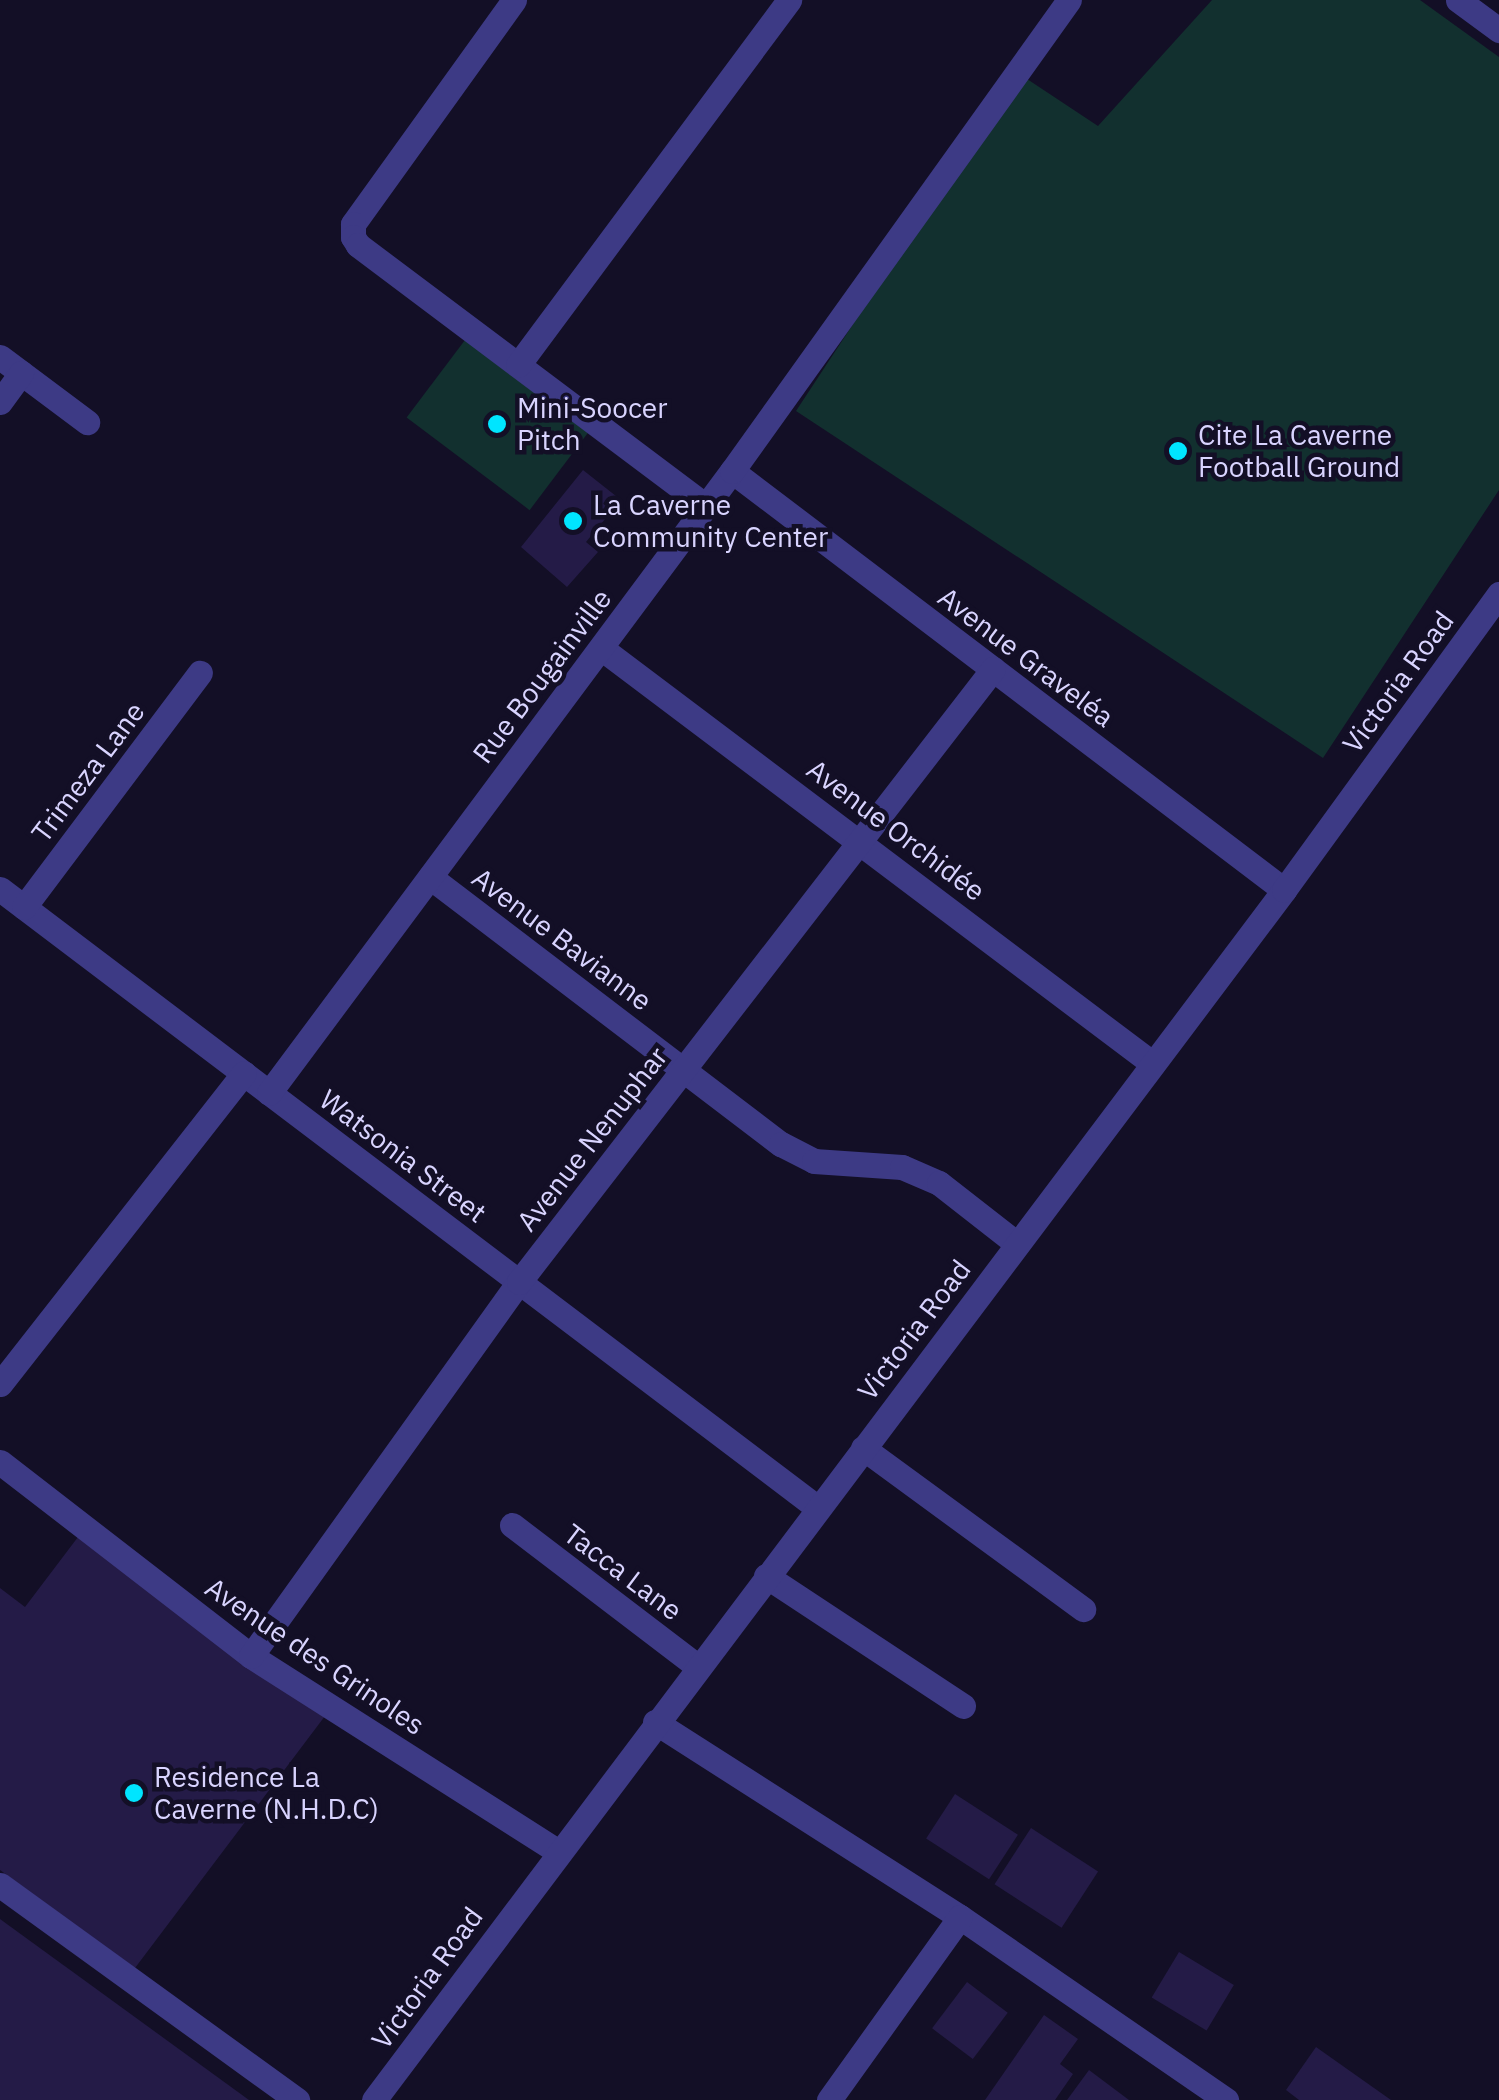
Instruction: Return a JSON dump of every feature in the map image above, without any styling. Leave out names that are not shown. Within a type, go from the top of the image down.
[{"type":"street","points":[[514,0],[353,224],[358,245],[706,506]]},
{"type":"street","points":[[518,365],[790,0]]},
{"type":"street","name":"Rue Bougainville","points":[[270,1093],[706,506],[1068,0]]},
{"type":"street","points":[[1463,1],[1499,30]]},
{"type":"street","points":[[0,402],[10,365],[86,422]]},
{"type":"street","name":"Avenue Graveléa","points":[[732,470],[1284,890]]},
{"type":"street","name":"Victoria Road","points":[[374,2100],[557,1851],[1284,890],[1499,594]]},
{"type":"street","name":"Avenue Orchidée","points":[[601,648],[861,840],[1153,1064]]},
{"type":"street","name":"Avenue Nenuphar","points":[[251,1656],[520,1282],[993,669]]},
{"type":"street","name":"Trimeza Lane","points":[[24,907],[200,673]]},
{"type":"street","name":"Avenue Bavianne","points":[[430,877],[780,1144],[814,1161],[902,1166],[939,1184],[1017,1244]]},
{"type":"street","name":"Watsonia Street","points":[[0,889],[818,1508]]},
{"type":"street","points":[[0,1384],[244,1073]]},
{"type":"street","points":[[863,1448],[1082,1609]]},
{"type":"street","name":"Avenue des Grinoles","points":[[0,1462],[251,1656],[557,1851]]},
{"type":"street","name":"Tacca Lane","points":[[512,1525],[697,1666]]},
{"type":"street","points":[[766,1576],[963,1706]]},
{"type":"street","points":[[655,1722],[960,1917],[1226,2100]]},
{"type":"street","points":[[0,1885],[297,2100]]},
{"type":"street","points":[[829,2100],[960,1917]]},
{"type":"green space","name":"Cite La Caverne Football Ground","points":[[1212,0],[1420,0],[1499,57],[1499,490],[1323,758],[796,411],[1018,73],[1098,126]]},
{"type":"green space","name":"Mini-Soocer Pitch","points":[[465,340],[588,433],[530,510],[407,417]]},
{"type":"building","name":"La Caverne Community Center","points":[[583,470],[621,500],[586,542],[598,552],[567,587],[521,547]]},
{"type":"building","name":"Residence La Caverne (N.H.D.C)","points":[[78,1537],[325,1716],[135,1968],[0,1870],[0,1588],[25,1607]]},
{"type":"building","points":[[955,1794],[1018,1835],[989,1879],[926,1838]]},
{"type":"building","points":[[1031,1828],[1098,1872],[1062,1928],[995,1884]]},
{"type":"building","points":[[0,1919],[249,2100],[0,2100]]},
{"type":"building","points":[[1179,1952],[1234,1985],[1207,2030],[1152,1997]]},
{"type":"building","points":[[967,1982],[1008,2013],[973,2059],[932,2028]]},
{"type":"building","points":[[1044,2015],[1078,2039],[1060,2064],[1073,2074],[1055,2100],[985,2100]]},
{"type":"building","points":[[1316,2047],[1391,2100],[1299,2100],[1286,2090]]},
{"type":"building","points":[[1089,2070],[1129,2100],[1067,2100]]},
{"type":"place","name":"Mini-Soocer Pitch","points":[[497,424]]},
{"type":"place","name":"Cite La Caverne Football Ground","points":[[1178,451]]},
{"type":"place","name":"La Caverne Community Center","points":[[573,521]]},
{"type":"place","name":"Residence La Caverne (N.H.D.C)","points":[[134,1793]]}]
